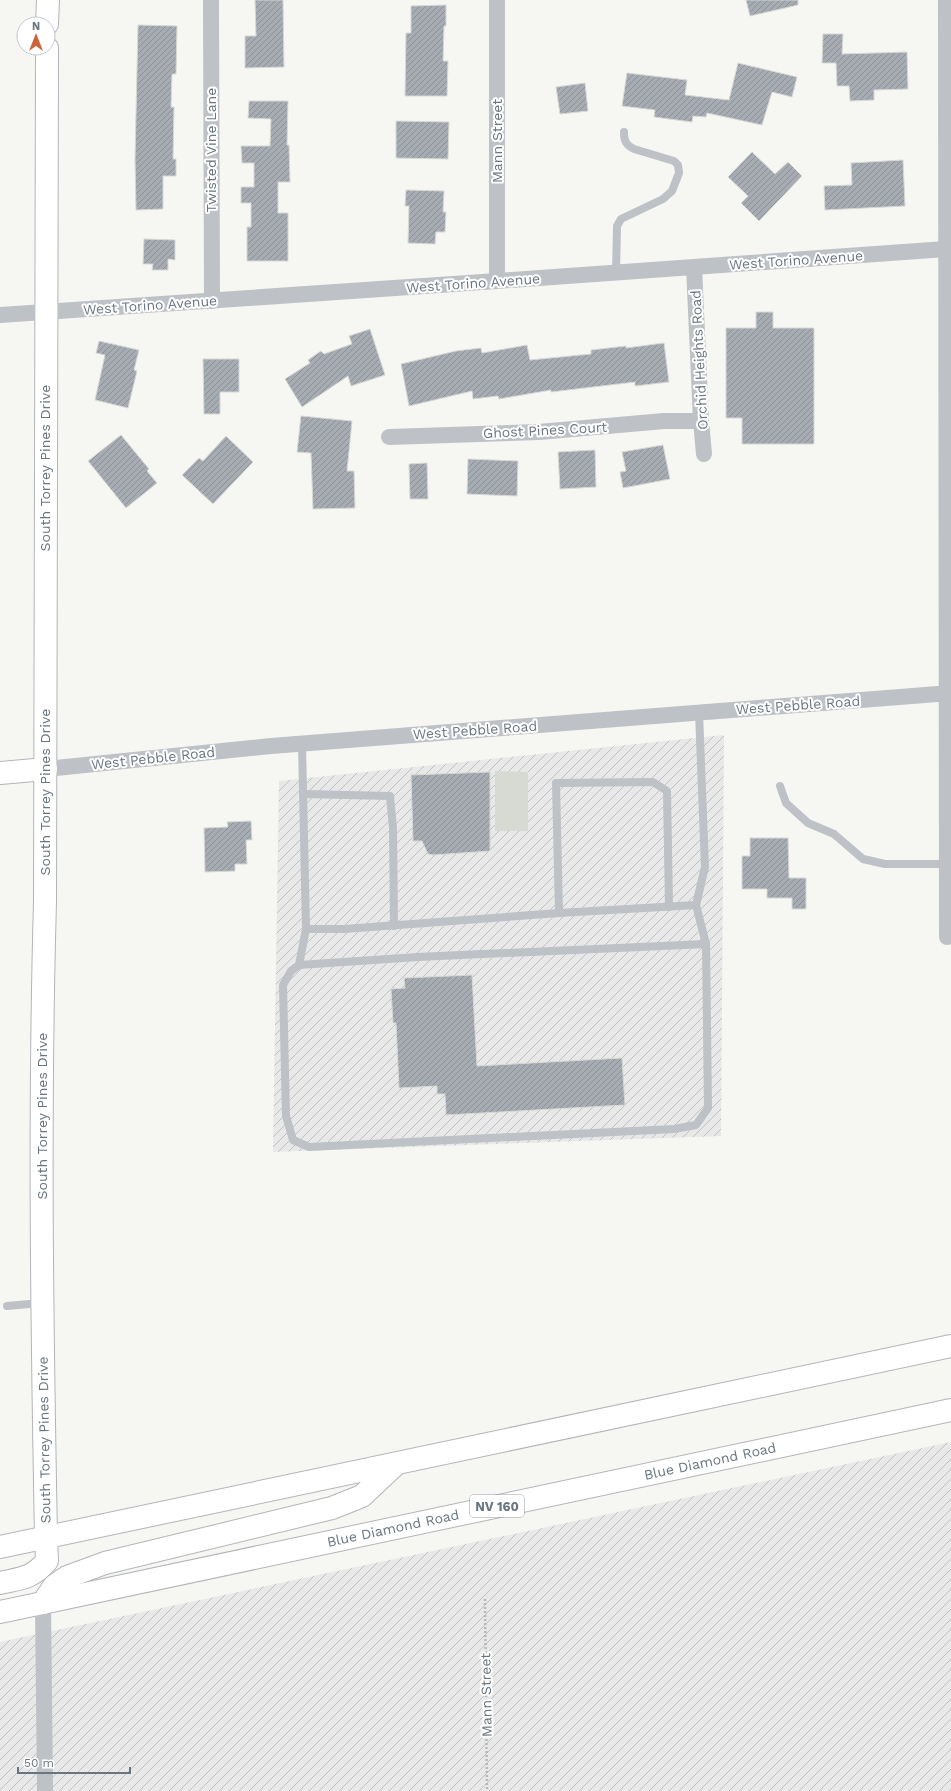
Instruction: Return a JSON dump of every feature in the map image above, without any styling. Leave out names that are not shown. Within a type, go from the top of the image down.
[{"type":"main road","points":[[47,16],[48,0]]},
{"type":"main road","name":"South Torrey Pines Drive","points":[[0,1583],[31,1576],[47,1561],[42,1303],[46,770],[45,311],[47,56]]},
{"type":"main road","name":"West Pebble Road","points":[[0,773],[46,770]]},
{"type":"main road","points":[[0,1547],[395,1465],[951,1346]]},
{"type":"main road","name":"Blue Diamond Road","points":[[0,1612],[951,1410]]},
{"type":"main road","points":[[43,1603],[54,1586],[67,1577],[105,1563],[332,1508],[362,1496],[395,1465]]},
{"type":"street","name":"Twisted Vine Lane","points":[[211,0],[212,301]]},
{"type":"street","name":"Mann Street","points":[[497,0],[497,281]]},
{"type":"street","points":[[946,0],[949,249],[949,693],[947,864],[949,882],[947,937]]},
{"type":"street","name":"West Torino Avenue","points":[[0,315],[949,249]]},
{"type":"street","name":"Orchid Heights Road","points":[[694,267],[701,421],[704,454]]},
{"type":"street","name":"Ghost Pines Court","points":[[389,437],[539,432],[664,422],[701,421]]},
{"type":"street","name":"West Pebble Road","points":[[46,770],[302,744],[949,693]]},
{"type":"street","points":[[43,1603],[45,1791]]},
{"type":"lane","points":[[616,273],[617,226],[621,219],[663,199],[672,191],[679,173],[678,165],[674,161],[628,146],[624,140],[624,132]]},
{"type":"lane","points":[[699,712],[705,867],[696,905],[706,944],[708,1108],[696,1125],[674,1130],[309,1147],[293,1140],[286,1116],[283,985],[291,971],[299,965],[418,957],[706,944]]},
{"type":"lane","points":[[299,965],[306,929],[302,744]]},
{"type":"lane","points":[[558,913],[556,783],[653,782],[667,791],[669,907]]},
{"type":"lane","points":[[780,786],[786,803],[808,823],[834,834],[863,859],[885,864],[947,864]]},
{"type":"lane","points":[[303,794],[390,796],[393,828],[394,926]]},
{"type":"lane","points":[[306,929],[344,929],[394,926],[558,913],[696,905]]},
{"type":"lane","points":[[7,1306],[42,1303]]},
{"type":"path","name":"Mann Street","points":[[485,1599],[487,1791]]},
{"type":"shaded area","points":[[724,735],[721,1136],[273,1152],[279,781]]},
{"type":"shaded area","points":[[495,771],[528,772],[528,831],[495,831]]},
{"type":"shaded area","points":[[951,1442],[951,1791],[0,1791],[0,1642]]},
{"type":"building","points":[[255,0],[283,0],[284,67],[245,68],[245,36],[256,36]]},
{"type":"building","points":[[746,0],[798,0],[798,5],[750,16]]},
{"type":"building","points":[[446,5],[443,61],[448,61],[447,96],[405,96],[406,33],[411,33],[411,6]]},
{"type":"building","points":[[138,25],[177,26],[176,74],[172,74],[171,107],[174,107],[173,159],[176,159],[176,176],[163,176],[163,209],[136,210],[135,159]]},
{"type":"building","points":[[823,34],[843,34],[842,54],[907,52],[908,89],[874,90],[874,100],[850,101],[849,86],[837,86],[836,63],[822,63]]},
{"type":"building","points":[[738,63],[797,77],[792,97],[772,92],[762,125],[707,113],[706,117],[693,116],[692,122],[654,117],[655,110],[622,106],[627,73],[687,80],[685,95],[729,100]]},
{"type":"building","points":[[585,83],[588,111],[560,114],[556,87]]},
{"type":"building","points":[[249,101],[288,101],[287,145],[289,145],[290,182],[278,182],[278,213],[288,213],[288,261],[247,261],[247,227],[251,227],[251,203],[241,203],[241,187],[254,187],[254,163],[242,163],[241,146],[270,146],[271,119],[248,118]]},
{"type":"building","points":[[396,121],[449,122],[448,159],[396,158]]},
{"type":"building","points":[[752,152],[775,174],[788,162],[802,176],[759,221],[741,203],[748,196],[728,177]]},
{"type":"building","points":[[903,160],[905,206],[825,210],[824,186],[852,185],[851,163]]},
{"type":"building","points":[[406,190],[444,191],[443,212],[446,212],[445,232],[436,232],[435,244],[408,243],[409,206],[405,206]]},
{"type":"building","points":[[144,239],[175,240],[175,260],[168,259],[168,270],[152,270],[153,264],[143,264]]},
{"type":"building","points":[[756,312],[773,312],[773,328],[814,328],[814,444],[742,444],[742,418],[726,418],[726,328],[756,328]]},
{"type":"building","points":[[370,329],[385,375],[351,386],[348,376],[302,407],[285,379],[310,363],[308,360],[321,351],[324,354],[352,344],[349,336]]},
{"type":"building","points":[[99,341],[139,350],[134,370],[137,371],[128,408],[95,400],[105,355],[96,353]]},
{"type":"building","points":[[664,343],[669,382],[635,386],[635,382],[551,392],[551,390],[499,399],[498,396],[473,399],[472,391],[409,406],[401,364],[456,351],[481,348],[482,353],[527,345],[530,360],[591,354],[591,350],[626,346],[626,348]]},
{"type":"building","points":[[203,359],[239,359],[239,392],[220,392],[220,414],[204,414]]},
{"type":"building","points":[[301,416],[352,421],[347,471],[354,471],[355,508],[313,509],[311,453],[297,452]]},
{"type":"building","points":[[121,435],[149,469],[147,471],[157,483],[126,508],[88,461]]},
{"type":"building","points":[[226,436],[253,462],[213,504],[182,475],[199,458],[203,461]]},
{"type":"building","points":[[663,445],[670,479],[623,488],[620,472],[626,471],[622,452]]},
{"type":"building","points":[[595,450],[596,487],[560,489],[558,452]]},
{"type":"building","points":[[468,459],[518,461],[517,496],[467,494]]},
{"type":"building","points":[[427,463],[428,499],[410,499],[409,464]]},
{"type":"building","points":[[490,772],[490,851],[433,855],[428,854],[422,841],[413,841],[411,775]]},
{"type":"building","points":[[251,821],[252,840],[246,840],[247,864],[235,864],[235,871],[205,872],[204,828],[228,827],[227,822]]},
{"type":"building","points":[[750,838],[788,838],[789,878],[806,878],[806,909],[792,909],[792,898],[767,898],[767,889],[742,889],[742,856],[750,856]]},
{"type":"building","points":[[472,975],[477,1066],[622,1058],[625,1105],[446,1115],[445,1094],[437,1094],[437,1086],[399,1088],[396,1023],[393,1023],[391,989],[405,988],[404,978]]}]
